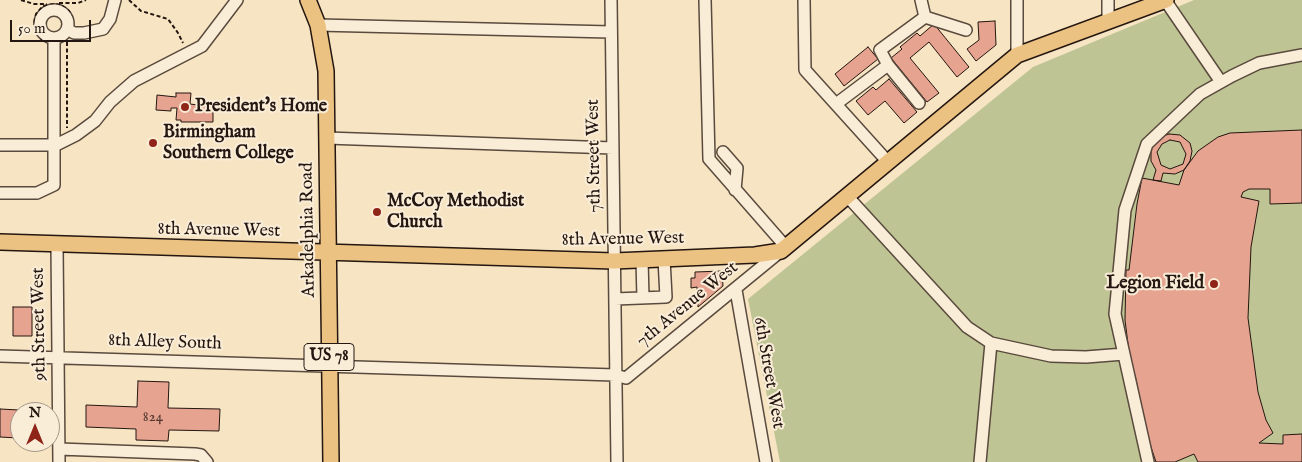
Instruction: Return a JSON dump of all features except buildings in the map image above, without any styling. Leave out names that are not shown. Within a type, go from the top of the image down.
[{"type":"main road","name":"Arkadelphia Road","points":[[308,0],[318,25],[326,71],[330,462]]},
{"type":"main road","points":[[784,249],[1017,55],[1165,0]]},
{"type":"main road","name":"8th Avenue West","points":[[0,242],[614,261],[755,255],[784,249]]},
{"type":"street","points":[[69,30],[84,32],[103,29],[110,19],[115,0]]},
{"type":"street","points":[[0,145],[56,145],[76,136],[96,121],[110,102],[134,81],[202,46],[237,0]]},
{"type":"street","name":"7th Street West","points":[[611,0],[617,462]]},
{"type":"street","points":[[705,0],[709,159],[784,249]]},
{"type":"street","points":[[804,0],[805,70],[888,162]]},
{"type":"street","points":[[921,0],[925,17]]},
{"type":"street","points":[[1017,0],[1017,55]]},
{"type":"street","points":[[1108,0],[1108,21]]},
{"type":"street","points":[[1165,0],[1221,82]]},
{"type":"street","points":[[55,9],[64,13],[69,30],[54,38],[46,35],[40,28],[40,19],[46,12],[55,9]]},
{"type":"street","points":[[925,17],[966,30]]},
{"type":"street","points":[[919,103],[888,65],[880,50],[925,17]]},
{"type":"street","points":[[318,25],[611,32]]},
{"type":"street","points":[[0,193],[37,193],[54,184],[56,145],[54,38]]},
{"type":"street","points":[[1148,462],[1115,314],[1125,210],[1147,144],[1200,94],[1259,63],[1302,55]]},
{"type":"street","points":[[836,104],[888,65]]},
{"type":"street","points":[[327,138],[613,148]]},
{"type":"street","points":[[723,152],[737,168],[736,190]]},
{"type":"street","points":[[847,196],[967,327],[990,343],[1051,356],[1086,357],[1124,354]]},
{"type":"street","name":"9th Street West","points":[[57,245],[58,402]]},
{"type":"street","name":"7th Avenue West","points":[[615,375],[626,378],[784,249]]},
{"type":"street","points":[[615,298],[666,298],[664,259]]},
{"type":"street","points":[[642,260],[643,298]]},
{"type":"street","name":"6th Street West","points":[[736,290],[766,462]]},
{"type":"street","points":[[980,462],[990,343]]},
{"type":"street","name":"8th Alley South","points":[[0,356],[615,375]]},
{"type":"street","points":[[60,449],[195,454],[201,456],[207,462]]},
{"type":"path","points":[[21,0],[34,4],[78,3],[86,0]]},
{"type":"path","points":[[129,0],[142,11],[168,20],[184,44],[189,41]]},
{"type":"path","points":[[42,48],[42,40],[34,24],[36,14],[43,6],[54,4],[65,8],[69,30],[67,129]]},
{"type":"green space","points":[[1194,0],[1302,0],[1302,462],[780,462],[748,299],[1033,67]]},
{"type":"place","name":"President's Home","points":[[185,107]]},
{"type":"place","name":"Birmingham Southern College","points":[[153,143]]},
{"type":"place","name":"McCoy Methodist Church","points":[[377,212]]},
{"type":"place","name":"Legion Field","points":[[1214,284]]}]
